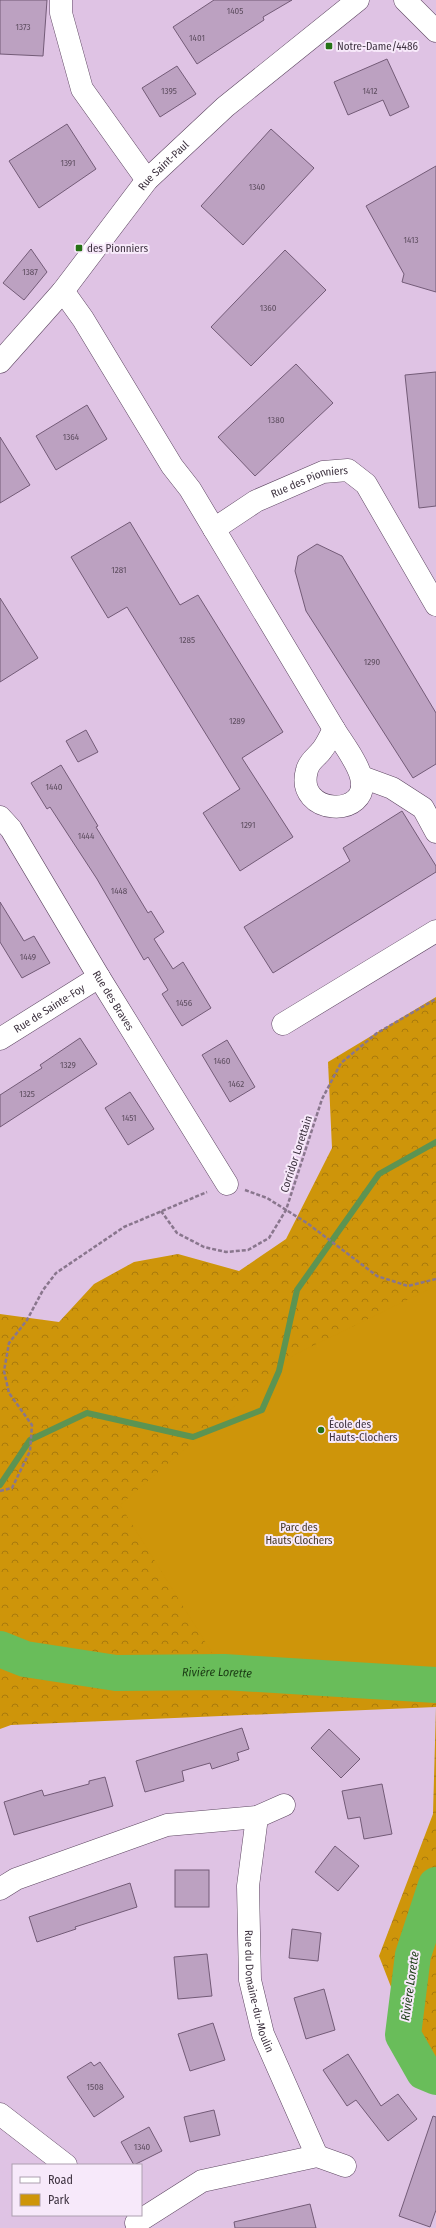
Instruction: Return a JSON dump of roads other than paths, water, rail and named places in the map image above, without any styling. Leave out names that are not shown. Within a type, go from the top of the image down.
[{"type":"street","points":[[61,0],[61,13],[82,89],[147,180]]},
{"type":"street","name":"Rue Saint-Paul","points":[[2,356],[63,291],[147,180],[225,107],[358,0]]},
{"type":"street","points":[[406,0],[436,31]]},
{"type":"street","points":[[63,291],[83,319],[172,466],[190,489],[334,729],[362,777],[361,793],[346,806],[326,806],[311,796],[306,783],[307,769],[322,750],[334,729]]},
{"type":"street","name":"Rue des Pionniers","points":[[214,529],[256,501],[322,472],[348,470],[366,484],[436,605]]},
{"type":"street","points":[[362,777],[392,788],[423,808],[436,832]]},
{"type":"street","name":"Rue des Braves","points":[[0,817],[11,829],[99,977],[226,1184]]},
{"type":"street","points":[[283,1024],[436,931]]},
{"type":"street","name":"Rue de Sainte-Foy","points":[[0,1039],[99,977]]},
{"type":"street","points":[[0,1889],[16,1879],[167,1825],[257,1817],[284,1805]]},
{"type":"street","name":"Rue du Domaine-du-Moulin","points":[[257,1817],[248,1886],[250,1980],[263,2034],[316,2156]]},
{"type":"street","points":[[0,2114],[65,2164]]},
{"type":"street","points":[[135,2222],[202,2181],[316,2156],[345,2166]]},
{"type":"waterway","points":[[0,1485],[30,1440],[87,1413],[193,1437],[262,1410],[279,1371],[297,1290],[379,1174],[436,1142]]},
{"type":"waterway","name":"Rivière Lorette","points":[[0,1649],[25,1659],[116,1673],[224,1672],[436,1685]]},
{"type":"waterway","name":"Rivière Lorette","points":[[436,1885],[413,1955],[403,2035],[424,2072],[436,2077]]},
{"type":"place","name":"Notre-Dame/4486","points":[[329,46]]},
{"type":"place","name":"des Pionniers","points":[[79,248]]},
{"type":"place","name":"École des Hauts-Clochers","points":[[321,1430]]},
{"type":"park label","name":"Parc des Hauts Clochers","points":[[299,1533]]}]
